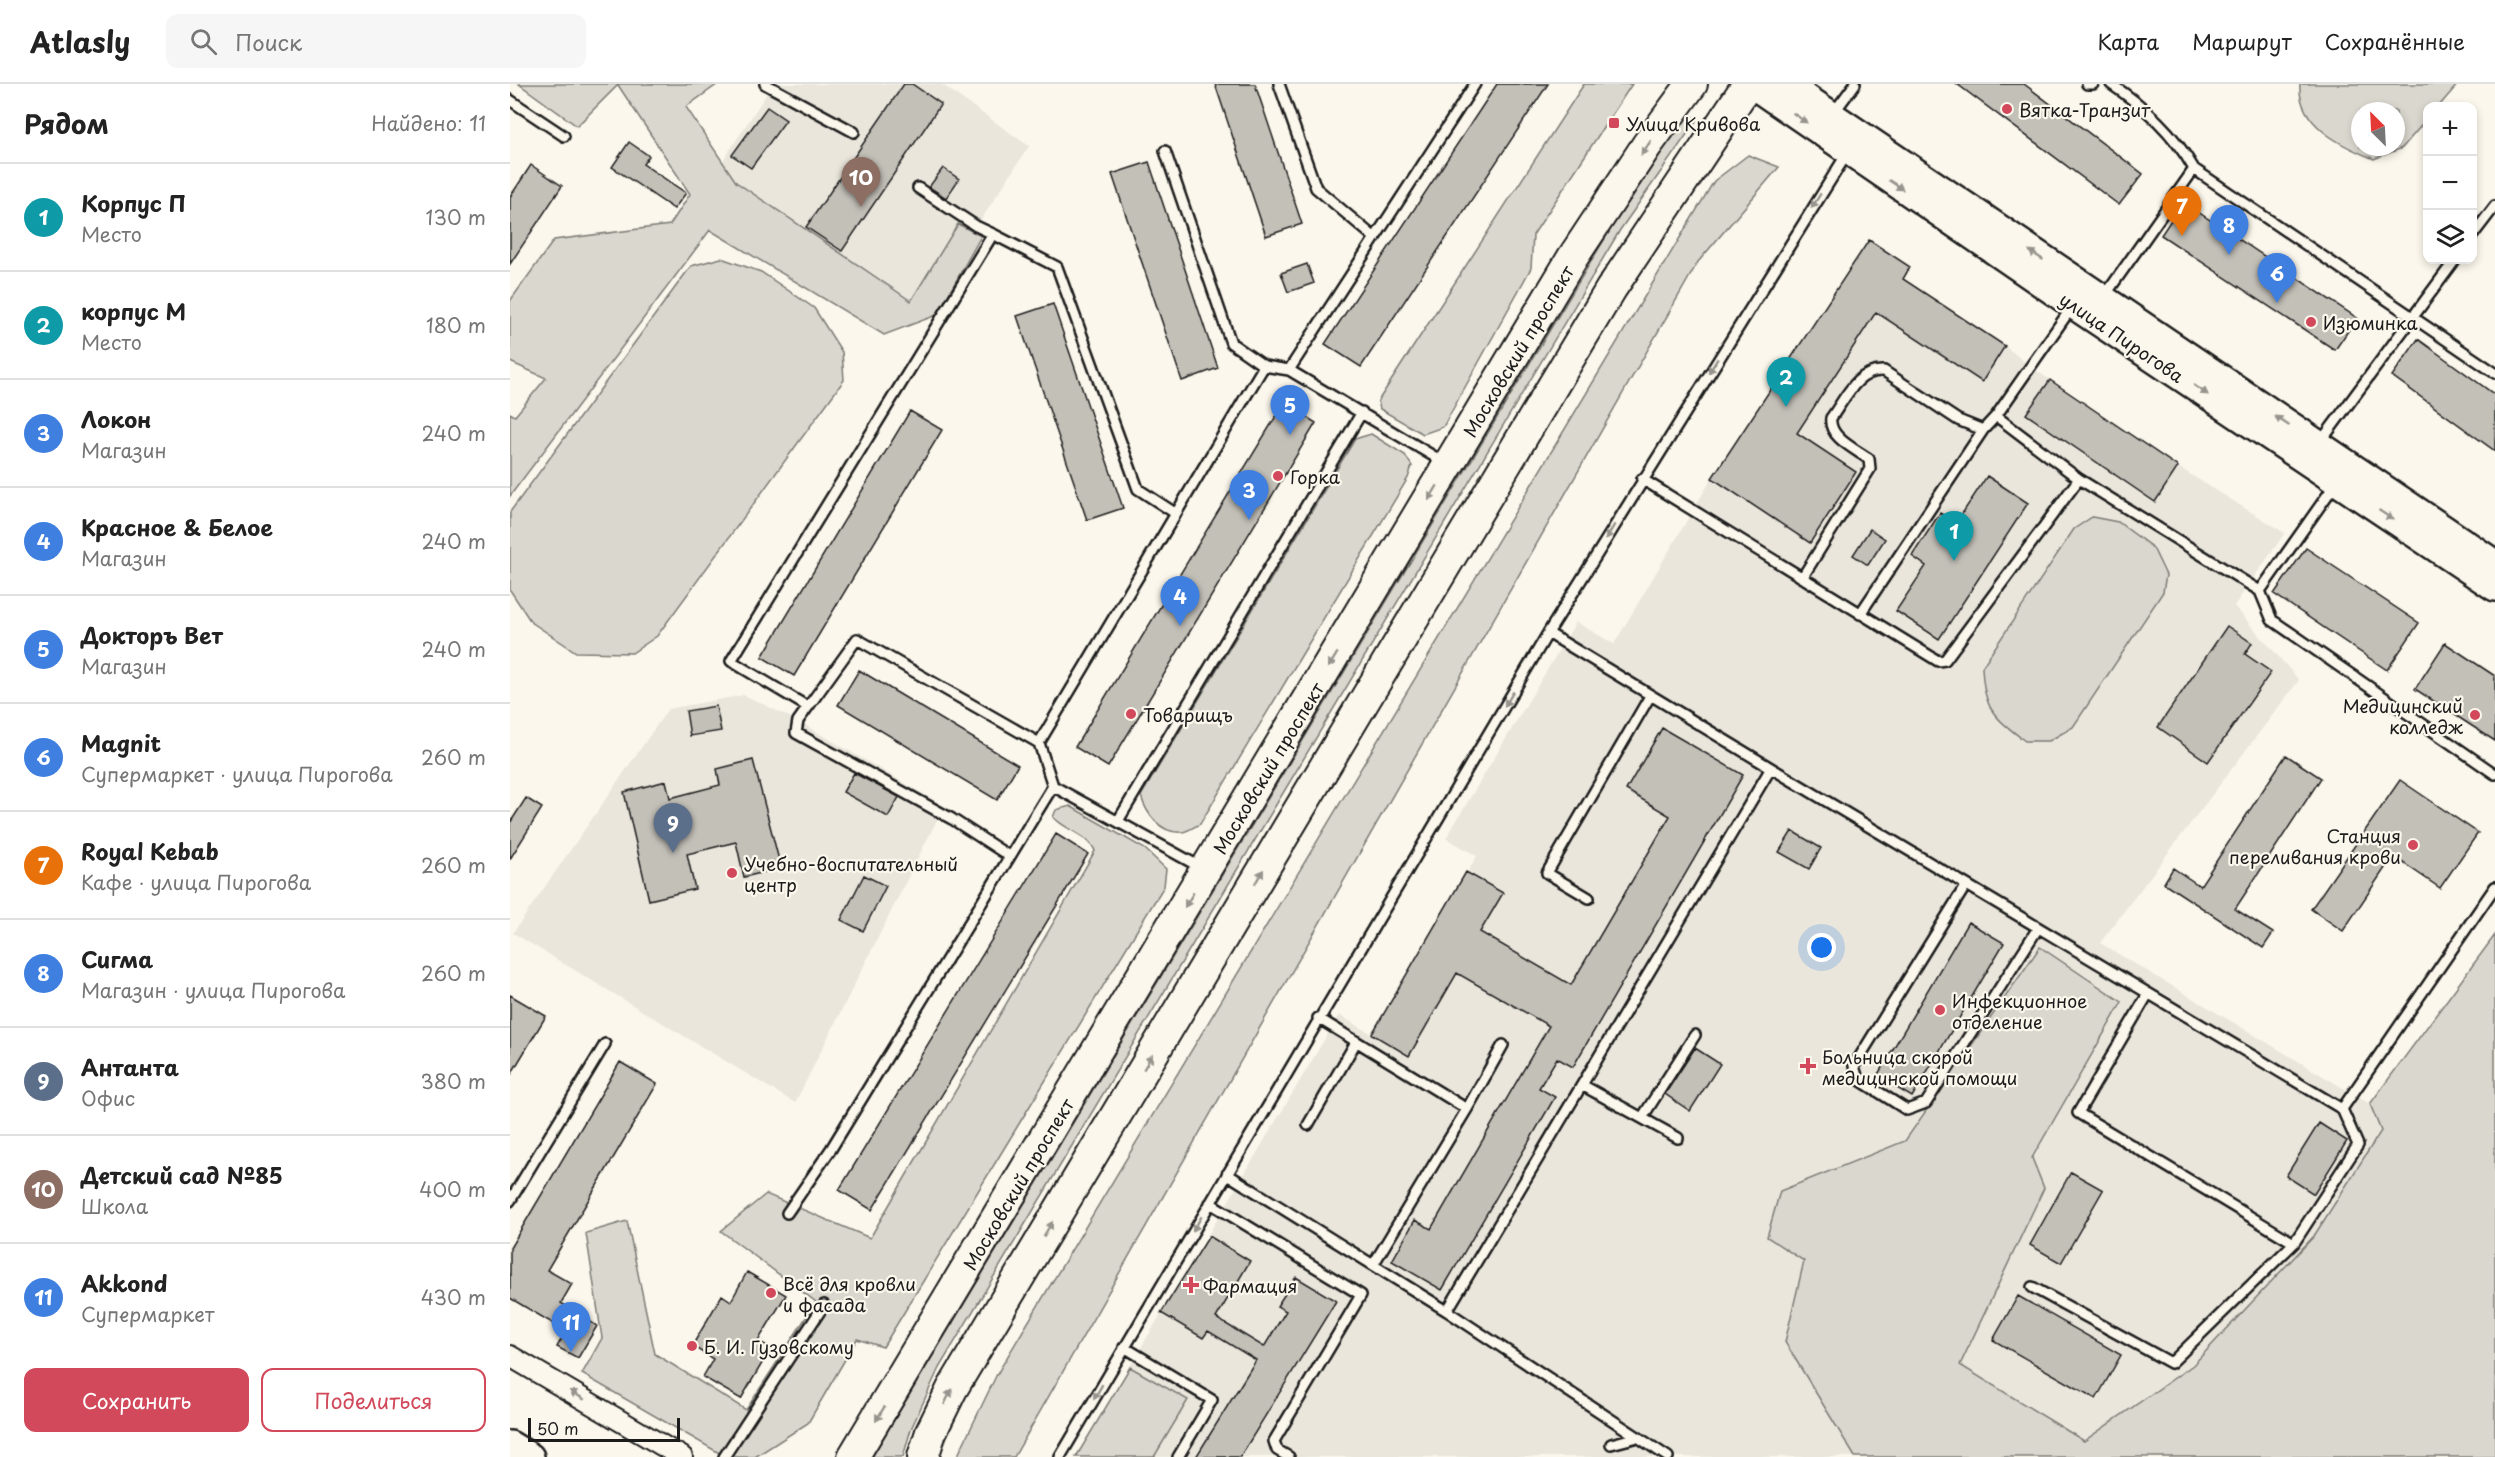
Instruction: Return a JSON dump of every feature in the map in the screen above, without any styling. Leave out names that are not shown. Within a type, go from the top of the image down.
[{"type":"main road","name":"Московский проспект","points":[[853,1457],[1450,466],[1573,257],[1647,145],[1692,84]]},
{"type":"main road","points":[[923,1457],[931,1432],[958,1379],[1611,289],[1748,84]]},
{"type":"main road","name":"улица Пирогова","points":[[1752,84],[1853,144],[2312,454],[2495,564]]},
{"type":"main road","name":"улица Пирогова","points":[[1785,84],[1831,117],[1853,144]]},
{"type":"main road","name":"улица Пирогова","points":[[2343,474],[2495,587]]},
{"type":"main road","points":[[510,1445],[530,1457]]},
{"type":"street","points":[[510,1356],[682,1457]]},
{"type":"lane","points":[[765,84],[854,132]]},
{"type":"lane","points":[[1279,84],[1316,188],[1375,238]]},
{"type":"lane","points":[[1289,370],[1475,84]]},
{"type":"lane","points":[[1831,117],[1855,84]]},
{"type":"lane","points":[[2087,84],[2093,84]]},
{"type":"lane","points":[[2111,84],[2157,118],[2179,143],[2194,169],[2495,373]]},
{"type":"lane","points":[[510,100],[564,136]]},
{"type":"lane","points":[[1060,1457],[1548,633],[1853,144]]},
{"type":"lane","points":[[1165,151],[1231,343],[1264,366],[1289,370],[1450,466]]},
{"type":"lane","points":[[1860,614],[1983,430],[2194,169]]},
{"type":"lane","points":[[918,188],[976,226],[1057,267],[1138,489],[1174,513]]},
{"type":"lane","points":[[2477,230],[2495,207]]},
{"type":"lane","points":[[808,706],[731,661],[993,234]]},
{"type":"lane","points":[[2312,454],[2452,264]]},
{"type":"lane","points":[[1038,743],[1264,366]]},
{"type":"lane","points":[[1802,578],[1870,469],[1869,459],[1835,434],[1830,426],[1831,418],[1861,376],[1872,370],[1884,371],[1958,420],[1983,430]]},
{"type":"lane","points":[[1118,821],[1362,412]]},
{"type":"lane","points":[[1996,416],[2079,479],[2260,591],[2272,620],[2495,774]]},
{"type":"lane","points":[[2260,591],[2343,474]]},
{"type":"lane","points":[[1642,479],[1938,661],[1945,660],[2079,479]]},
{"type":"lane","points":[[1548,633],[2342,1109],[2358,1145],[2294,1243],[2171,1363],[2032,1287]]},
{"type":"lane","points":[[1009,856],[951,819],[796,733],[798,721],[857,639],[1038,743],[1053,786],[1206,871]]},
{"type":"lane","points":[[1589,898],[1546,873],[1650,696]]},
{"type":"lane","points":[[1447,1311],[1771,768]]},
{"type":"lane","points":[[787,1213],[831,1149],[1053,786]]},
{"type":"lane","points":[[1966,885],[1854,1066],[1858,1079],[1907,1110],[1926,1103],[2038,928]]},
{"type":"lane","points":[[2342,1109],[2495,887]]},
{"type":"lane","points":[[2148,994],[2078,1113],[2294,1243]]},
{"type":"lane","points":[[1318,1018],[1467,1108]]},
{"type":"lane","points":[[1642,1118],[1695,1035]]},
{"type":"lane","points":[[1308,1125],[1356,1042]]},
{"type":"lane","points":[[510,1201],[605,1044]]},
{"type":"lane","points":[[1373,1265],[1503,1046]]},
{"type":"lane","points":[[1582,1085],[1678,1138]]},
{"type":"lane","points":[[1227,1174],[1447,1311],[1668,1457]]},
{"type":"lane","points":[[1210,1203],[1361,1295],[1274,1441],[1277,1450],[1289,1457]]},
{"type":"lane","points":[[724,1457],[824,1305]]},
{"type":"lane","points":[[1124,1347],[1212,1400],[1178,1457]]},
{"type":"lane","points":[[1611,1444],[1638,1437]]},
{"type":"shaded area","points":[[519,84],[718,84],[686,107],[736,182],[911,301],[958,224],[981,236],[937,315],[884,335],[710,230],[510,496],[510,413],[515,416],[546,378],[510,362],[510,301],[554,240],[670,225],[690,194],[618,85],[577,126]]},
{"type":"shaded area","points":[[773,84],[941,84],[1029,146],[913,324],[705,188]]},
{"type":"shaded area","points":[[1584,84],[1632,84],[1533,235],[1531,268],[1443,427],[1423,434],[1380,409],[1378,401]]},
{"type":"shaded area","points":[[2300,84],[2458,84],[2442,102],[2423,102],[2423,124],[2405,145],[2405,102],[2351,102],[2351,149],[2324,132],[2306,111],[2301,98]]},
{"type":"shaded area","points":[[1688,113],[1697,120],[1620,230],[939,1368],[911,1429],[903,1457],[872,1457],[1613,225]]},
{"type":"shaded area","points":[[1748,155],[1779,167],[1698,262],[1014,1457],[957,1457],[997,1374],[1714,181]]},
{"type":"shaded area","name":"Больница скорой медицинской помощи","points":[[1869,240],[1910,267],[1903,279],[2005,346],[2031,367],[2178,467],[2285,533],[2234,606],[2299,680],[2100,943],[2370,1104],[2381,1131],[2314,1236],[2193,1365],[2084,1442],[1960,1365],[1900,1457],[1076,1457],[1339,1015],[1372,1034],[1477,856],[1446,838],[1576,622],[1614,644],[1712,478]]},
{"type":"shaded area","points":[[721,258],[761,272],[814,308],[842,352],[844,380],[657,636],[632,653],[576,652],[531,622],[510,590],[510,512],[691,266]]},
{"type":"shaded area","points":[[1371,434],[1405,455],[1412,466],[1408,478],[1200,824],[1184,832],[1167,830],[1150,815],[1141,796],[1355,439]]},
{"type":"shaded area","points":[[2092,517],[2118,522],[2153,548],[2166,575],[2163,592],[2073,727],[2049,741],[2025,741],[1992,711],[1985,693],[1982,667],[2074,529]]},
{"type":"shaded area","name":"Учебно-воспитательный центр","points":[[744,695],[798,721],[944,806],[795,1103],[513,933],[668,709]]},
{"type":"shaded area","points":[[1070,806],[1145,849],[1166,869],[1164,886],[883,1347],[857,1339],[808,1423],[755,1457],[726,1457],[582,1374],[602,1338],[586,1233],[627,1221],[655,1354],[746,1410],[816,1302],[721,1231],[766,1194],[870,1238],[1095,851],[1088,841],[1053,817],[1056,810]]},
{"type":"shaded area","points":[[2495,935],[2495,1457],[1855,1457],[1785,1342],[1804,1261],[1767,1237],[1780,1191],[1905,1141],[2040,947],[2122,1002],[2032,1158],[2044,1188],[1960,1365],[2084,1441],[2193,1365],[2314,1236],[2381,1131],[2370,1104]]},
{"type":"shaded area","points":[[1130,1367],[1188,1400],[1154,1457],[1076,1457]]},
{"type":"building","points":[[904,84],[912,84],[941,104],[842,251],[806,227]]},
{"type":"building","points":[[1215,84],[1255,84],[1302,224],[1266,236]]},
{"type":"building","points":[[1497,84],[1548,84],[1361,367],[1325,344]]},
{"type":"building","points":[[1957,84],[2024,84],[2143,174],[2119,205]]},
{"type":"building","points":[[767,107],[786,120],[751,168],[732,155]]},
{"type":"building","points":[[629,142],[649,156],[643,164],[686,193],[674,209],[612,167]]},
{"type":"building","points":[[1149,162],[1218,368],[1182,381],[1112,174]]},
{"type":"building","points":[[531,165],[562,186],[510,264],[510,197]]},
{"type":"building","points":[[943,168],[959,179],[946,198],[929,187]]},
{"type":"building","points":[[2183,202],[2357,318],[2335,350],[2161,235]]},
{"type":"building","points":[[1869,240],[1910,267],[1903,279],[2005,346],[1982,382],[1876,312],[1797,433],[1856,472],[1810,543],[1712,478]]},
{"type":"building","points":[[1307,264],[1314,283],[1288,292],[1281,273]]},
{"type":"building","points":[[1053,304],[1123,508],[1087,520],[1017,316]]},
{"type":"building","points":[[2418,339],[2495,395],[2495,451],[2392,376]]},
{"type":"building","points":[[2050,380],[2178,467],[2155,502],[2026,414]]},
{"type":"building","points":[[1284,403],[1316,423],[1108,767],[1075,747]]},
{"type":"building","points":[[910,411],[942,430],[794,676],[762,657]]},
{"type":"building","points":[[1987,476],[2028,503],[1939,639],[1896,611],[1926,566],[1912,556],[1940,513],[1956,523]]},
{"type":"building","points":[[1870,529],[1885,539],[1868,565],[1853,555]]},
{"type":"building","points":[[2306,548],[2419,623],[2387,670],[2274,594]]},
{"type":"building","points":[[2227,626],[2252,643],[2245,654],[2271,672],[2208,762],[2158,727]]},
{"type":"building","name":"Медицинский колледж","points":[[2445,643],[2495,676],[2495,741],[2415,689]]},
{"type":"building","points":[[859,670],[1018,765],[997,800],[838,705]]},
{"type":"building","points":[[716,706],[721,731],[690,736],[686,711]]},
{"type":"building","points":[[1662,728],[1743,775],[1573,1067],[1557,1058],[1539,1088],[1555,1097],[1442,1290],[1392,1261],[1415,1220],[1431,1229],[1549,1026],[1457,973],[1409,1056],[1372,1034],[1466,872],[1503,893],[1480,932],[1571,985],[1670,816],[1626,790]]},
{"type":"building","points":[[2286,755],[2321,778],[2235,909],[2273,933],[2263,948],[2164,883],[2173,868],[2200,886]]},
{"type":"building","points":[[753,760],[781,868],[744,877],[736,842],[687,854],[695,889],[649,900],[624,792],[666,781],[670,798],[720,785],[717,769]]},
{"type":"building","points":[[854,773],[899,797],[888,817],[843,792]]},
{"type":"building","name":"Станция переливания крови","points":[[2400,780],[2478,833],[2440,888],[2393,856],[2343,931],[2311,909]]},
{"type":"building","points":[[526,798],[542,808],[510,859],[510,823]]},
{"type":"building","points":[[1792,831],[1821,848],[1809,869],[1779,852]]},
{"type":"building","points":[[1056,834],[1088,854],[872,1210],[839,1190]]},
{"type":"building","points":[[864,875],[886,886],[863,931],[841,920]]},
{"type":"building","name":"Инфекционное отделение","points":[[1968,922],[2004,943],[1912,1097],[1877,1076]]},
{"type":"building","points":[[510,995],[546,1016],[510,1076]]},
{"type":"building","points":[[1695,1048],[1720,1064],[1690,1111],[1665,1094]]},
{"type":"building","points":[[620,1062],[657,1084],[547,1270],[572,1284],[561,1303],[597,1326],[578,1358],[557,1347],[566,1331],[510,1298],[510,1248]]},
{"type":"building","points":[[2319,1123],[2347,1141],[2314,1194],[2286,1176]]},
{"type":"building","points":[[2071,1172],[2103,1190],[2061,1263],[2030,1245]]},
{"type":"building","points":[[1209,1236],[1250,1261],[1216,1318],[1264,1347],[1286,1311],[1277,1306],[1296,1277],[1336,1301],[1240,1457],[1196,1457],[1256,1360],[1208,1331],[1203,1338],[1161,1313]]},
{"type":"building","points":[[747,1272],[786,1295],[758,1341],[771,1348],[741,1399],[703,1377],[713,1359],[692,1346],[722,1295],[731,1301]]},
{"type":"building","points":[[2018,1296],[2121,1355],[2096,1399],[1993,1340]]},
{"type":"place","name":"Вятка-Транзит","points":[[2007,109]]},
{"type":"place","name":"Улица Кривова","points":[[1614,123]]},
{"type":"place","name":"Детский сад №85","points":[[861,207]]},
{"type":"place","name":"Royal Kebab","points":[[2182,236]]},
{"type":"place","name":"Сигма","points":[[2229,255]]},
{"type":"place","name":"Magnit","points":[[2277,303]]},
{"type":"place","name":"Изюминка","points":[[2311,322]]},
{"type":"place","name":"корпус М","points":[[1786,407]]},
{"type":"place","name":"Докторъ Вет","points":[[1290,435]]},
{"type":"place","name":"Горка","points":[[1278,476]]},
{"type":"place","name":"Локон","points":[[1249,520]]},
{"type":"place","name":"Корпус П","points":[[1954,561]]},
{"type":"place","name":"Красное & Белое","points":[[1180,626]]},
{"type":"place","name":"Товарищъ","points":[[1131,714]]},
{"type":"place","name":"Медицинский колледж","points":[[2475,715]]},
{"type":"place","name":"Станция переливания крови","points":[[2413,845]]},
{"type":"place","name":"Антанта","points":[[673,853]]},
{"type":"place","name":"Учебно-воспитательный центр","points":[[732,873]]},
{"type":"place","name":"Инфекционное отделение","points":[[1940,1010]]},
{"type":"place","name":"Больница скорой медицинской помощи","points":[[1808,1066]]},
{"type":"place","name":"Фармация","points":[[1191,1285]]},
{"type":"place","name":"Всё для кровли и фасада","points":[[771,1293]]},
{"type":"place","name":"Б. И. Гузовскому","points":[[692,1346]]},
{"type":"place","name":"Akkond","points":[[571,1352]]}]
